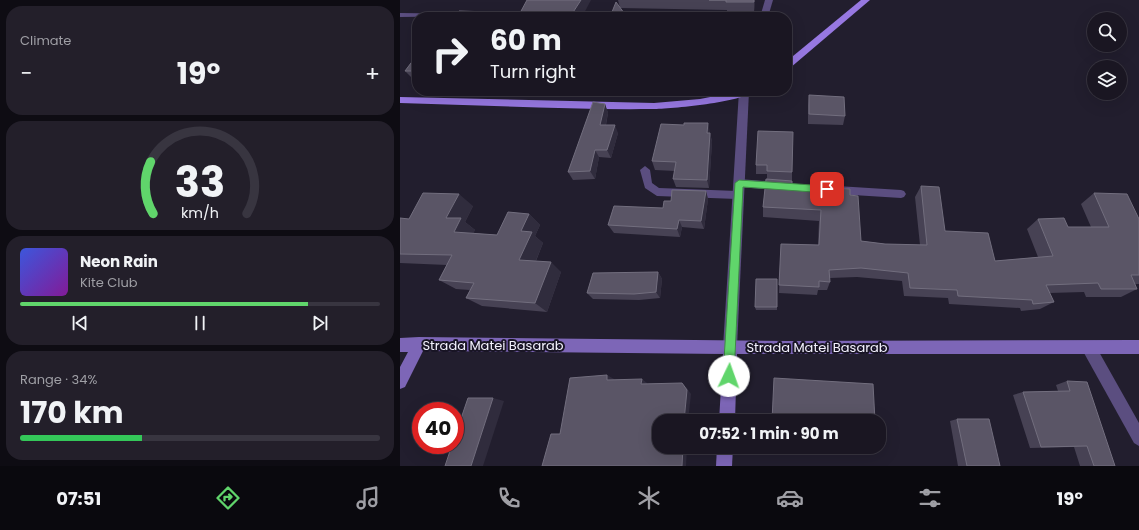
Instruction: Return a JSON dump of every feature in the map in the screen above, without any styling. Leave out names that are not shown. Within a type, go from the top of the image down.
[{"type":"main road","points":[[792,62],[866,0]]},
{"type":"main road","points":[[400,100],[654,106],[700,102],[727,96]]},
{"type":"street","points":[[765,12],[769,0]]},
{"type":"street","points":[[400,15],[412,15]]},
{"type":"street","points":[[726,414],[738,189],[745,96]]},
{"type":"street","points":[[400,382],[418,344]]},
{"type":"street","name":"Strada Matei Basarab","points":[[400,345],[1139,347]]},
{"type":"street","points":[[1089,348],[1139,438]]},
{"type":"street","points":[[724,466],[725,454]]},
{"type":"lane","points":[[644,170],[648,185],[657,192],[785,186]]},
{"type":"lane","points":[[824,189],[901,194]]},
{"type":"building","points":[[527,0],[581,0],[573,12],[521,12]]},
{"type":"building","points":[[726,0],[754,0],[754,2],[726,2]]},
{"type":"building","points":[[616,2],[623,12],[612,12]]},
{"type":"building","points":[[459,11],[490,12],[458,12]]},
{"type":"building","points":[[412,62],[412,71],[405,71]]},
{"type":"building","points":[[809,95],[844,97],[845,116],[809,114]]},
{"type":"building","points":[[593,102],[605,104],[600,125],[615,125],[607,150],[595,150],[590,171],[568,172]]},
{"type":"building","points":[[684,123],[708,123],[707,133],[710,133],[707,180],[673,179],[676,162],[652,161],[661,124],[684,125]]},
{"type":"building","points":[[758,131],[793,132],[792,172],[767,171],[767,165],[756,165]]},
{"type":"building","points":[[766,179],[792,181],[792,186],[850,189],[850,195],[858,196],[861,241],[885,244],[927,245],[921,186],[939,187],[945,231],[988,233],[995,261],[1053,256],[1038,219],[1064,218],[1068,227],[1109,227],[1094,193],[1127,194],[1139,219],[1139,275],[1131,275],[1137,289],[1101,289],[1098,283],[1046,285],[1054,302],[1033,304],[1032,300],[958,296],[957,290],[910,288],[908,273],[861,268],[829,270],[830,282],[819,281],[819,287],[779,285],[781,244],[819,245],[821,210],[763,207]]},
{"type":"building","points":[[672,190],[706,191],[701,221],[679,220],[677,229],[608,225],[614,206],[663,208],[664,201],[671,201]]},
{"type":"building","points":[[423,193],[459,194],[446,218],[461,218],[454,232],[497,235],[508,212],[529,214],[521,231],[532,232],[519,260],[551,262],[535,303],[466,298],[474,283],[439,280],[452,255],[400,254],[400,218],[409,219]]},
{"type":"building","points":[[658,272],[656,292],[634,294],[587,293],[593,273]]},
{"type":"building","points":[[756,279],[777,279],[777,307],[755,307]]},
{"type":"building","points":[[607,375],[607,380],[642,379],[641,384],[682,383],[687,390],[685,414],[652,414],[652,454],[683,454],[682,466],[542,466],[551,434],[560,434],[570,378]]},
{"type":"building","points":[[774,378],[873,384],[875,414],[772,414]]},
{"type":"building","points":[[1067,381],[1087,382],[1115,466],[1094,466],[1087,446],[1041,447],[1023,392],[1070,391]]},
{"type":"building","points":[[468,398],[493,398],[471,466],[445,466],[449,454],[464,454],[464,410]]},
{"type":"building","points":[[957,419],[989,419],[1000,466],[967,466]]},
{"type":"route","points":[[729,376],[737,195],[739,183],[827,189]]}]
